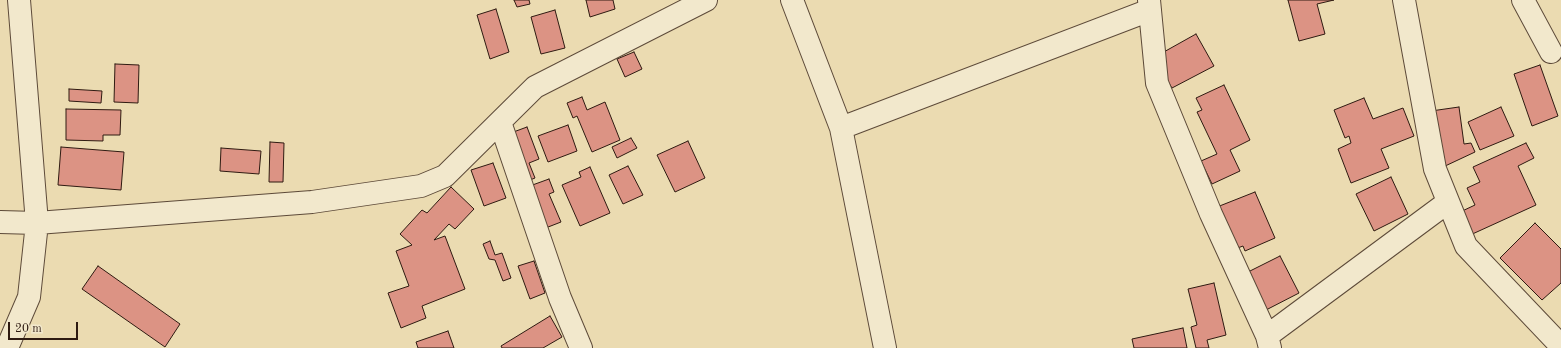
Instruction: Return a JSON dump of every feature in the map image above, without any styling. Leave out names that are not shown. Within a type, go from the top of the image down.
[{"type":"street","points":[[7,348],[28,297],[37,223],[19,0]]},
{"type":"street","points":[[0,222],[37,223],[312,202],[421,186],[445,176],[535,87],[706,0]]},
{"type":"street","points":[[792,0],[841,128],[885,348]]},
{"type":"street","points":[[1404,0],[1435,169],[1466,246],[1561,346]]},
{"type":"street","points":[[1523,0],[1551,52]]},
{"type":"street","points":[[841,128],[1150,5],[1157,83],[1211,214],[1269,342],[1448,202]]},
{"type":"street","points":[[500,122],[560,298],[581,348]]},
{"type":"building","points":[[514,0],[529,0],[530,4],[517,7]]},
{"type":"building","points":[[586,0],[613,0],[615,9],[590,17]]},
{"type":"building","points":[[1288,0],[1334,0],[1317,4],[1325,34],[1299,41]]},
{"type":"building","points":[[496,9],[509,52],[490,59],[477,15]]},
{"type":"building","points":[[555,10],[565,48],[541,54],[531,17]]},
{"type":"building","points":[[1196,34],[1214,66],[1172,88],[1161,70],[1162,53]]},
{"type":"building","points":[[634,52],[642,69],[625,77],[617,59]]},
{"type":"building","points":[[115,64],[139,65],[138,103],[114,102]]},
{"type":"building","points":[[1540,65],[1558,116],[1532,126],[1514,74]]},
{"type":"building","points":[[1224,85],[1250,140],[1230,150],[1240,171],[1212,184],[1201,161],[1217,154],[1197,112],[1202,110],[1196,98]]},
{"type":"building","points":[[69,89],[102,91],[101,103],[69,101]]},
{"type":"building","points":[[582,97],[587,110],[605,102],[620,140],[592,152],[577,116],[573,118],[567,103]]},
{"type":"building","points":[[1364,98],[1373,119],[1403,108],[1414,136],[1381,149],[1389,168],[1351,183],[1338,149],[1351,143],[1349,136],[1345,138],[1334,110]]},
{"type":"building","points":[[1459,107],[1464,144],[1471,143],[1475,152],[1443,167],[1431,111]]},
{"type":"building","points":[[1501,107],[1514,136],[1480,150],[1468,122]]},
{"type":"building","points":[[66,109],[121,110],[120,135],[103,135],[103,141],[66,140]]},
{"type":"building","points":[[568,125],[577,151],[548,162],[538,136]]},
{"type":"building","points":[[527,127],[539,159],[529,163],[535,178],[525,182],[508,134]]},
{"type":"building","points":[[631,138],[637,148],[617,158],[612,147]]},
{"type":"building","points":[[688,141],[705,178],[675,192],[657,155]]},
{"type":"building","points":[[270,142],[284,143],[283,182],[269,182]]},
{"type":"building","points":[[1526,143],[1534,158],[1518,166],[1536,205],[1468,236],[1458,213],[1475,205],[1467,188],[1480,182],[1473,167]]},
{"type":"building","points":[[61,147],[124,152],[121,190],[58,185]]},
{"type":"building","points":[[221,148],[261,151],[259,174],[220,171]]},
{"type":"building","points":[[493,163],[506,198],[484,206],[471,170]]},
{"type":"building","points":[[628,166],[643,195],[623,204],[609,175]]},
{"type":"building","points":[[590,167],[610,213],[580,226],[562,185],[581,177],[579,172]]},
{"type":"building","points":[[1391,177],[1408,214],[1374,231],[1356,194]]},
{"type":"building","points":[[549,179],[554,192],[549,194],[561,222],[543,229],[527,187]]},
{"type":"building","points":[[451,187],[474,209],[455,229],[449,224],[434,240],[445,236],[465,289],[422,306],[426,318],[401,328],[388,293],[409,286],[396,251],[412,245],[400,234],[422,210],[427,213]]},
{"type":"building","points":[[1255,192],[1275,238],[1245,251],[1243,246],[1235,249],[1217,207]]},
{"type":"building","points":[[1535,223],[1561,249],[1561,283],[1542,300],[1500,258]]},
{"type":"building","points":[[490,241],[495,255],[502,253],[511,278],[503,281],[495,260],[489,259],[483,244]]},
{"type":"building","points":[[1280,256],[1299,293],[1266,310],[1246,273]]},
{"type":"building","points":[[534,261],[545,293],[530,299],[518,266]]},
{"type":"building","points":[[98,266],[180,324],[165,347],[82,289]]},
{"type":"building","points":[[1214,283],[1226,335],[1207,340],[1209,348],[1196,348],[1191,327],[1197,325],[1188,289]]},
{"type":"building","points":[[550,316],[562,337],[543,348],[502,348],[501,346]]},
{"type":"building","points":[[1183,328],[1187,348],[1134,348],[1132,339]]},
{"type":"building","points":[[448,331],[454,348],[418,348],[416,342]]}]
